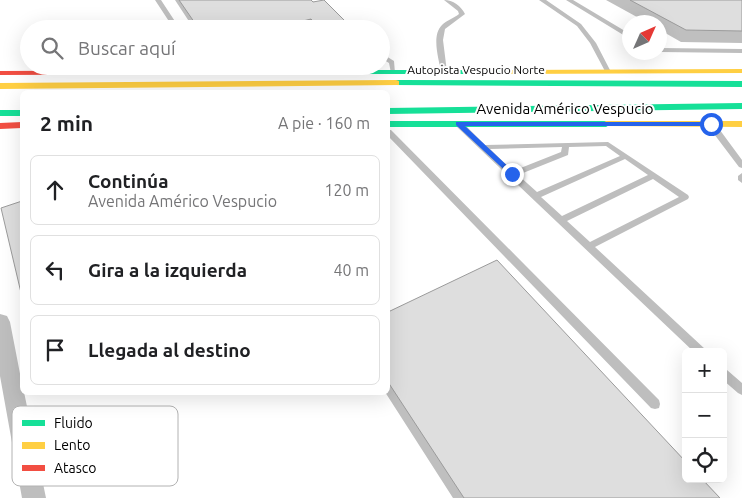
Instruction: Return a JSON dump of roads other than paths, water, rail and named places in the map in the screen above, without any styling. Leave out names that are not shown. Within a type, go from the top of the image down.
[{"type":"main road","points":[[390,72],[742,70]]},
{"type":"main road","points":[[552,72],[631,76],[708,84]]},
{"type":"main road","points":[[0,73],[20,73]]},
{"type":"main road","name":"Autopista Vespucio Norte","points":[[0,86],[435,83],[742,84]]},
{"type":"main road","points":[[390,110],[742,106]]},
{"type":"main road","points":[[459,124],[584,117],[680,107]]},
{"type":"main road","points":[[0,123],[20,115]]},
{"type":"main road","points":[[0,123],[20,126]]},
{"type":"main road","name":"Avenida Américo Vespucio","points":[[390,124],[742,124]]},
{"type":"street","points":[[0,322],[3,354],[14,406]]},
{"type":"lane","points":[[158,0],[171,20]]},
{"type":"lane","points":[[444,72],[439,33],[443,26],[462,14],[460,10],[447,0]]},
{"type":"lane","points":[[542,0],[579,25],[593,44],[608,72]]},
{"type":"lane","points":[[569,0],[622,32]]},
{"type":"lane","points":[[667,50],[742,51]]},
{"type":"lane","points":[[390,61],[392,62],[393,72]]},
{"type":"lane","points":[[459,124],[697,348]]},
{"type":"lane","points":[[711,124],[742,165]]},
{"type":"lane","points":[[390,134],[655,404]]},
{"type":"lane","points":[[483,147],[608,144],[685,197],[589,246]]},
{"type":"lane","points":[[512,174],[565,153],[566,145]]},
{"type":"lane","points":[[536,196],[625,156]]},
{"type":"lane","points":[[561,220],[654,175]]},
{"type":"lane","points":[[727,377],[742,390]]}]
